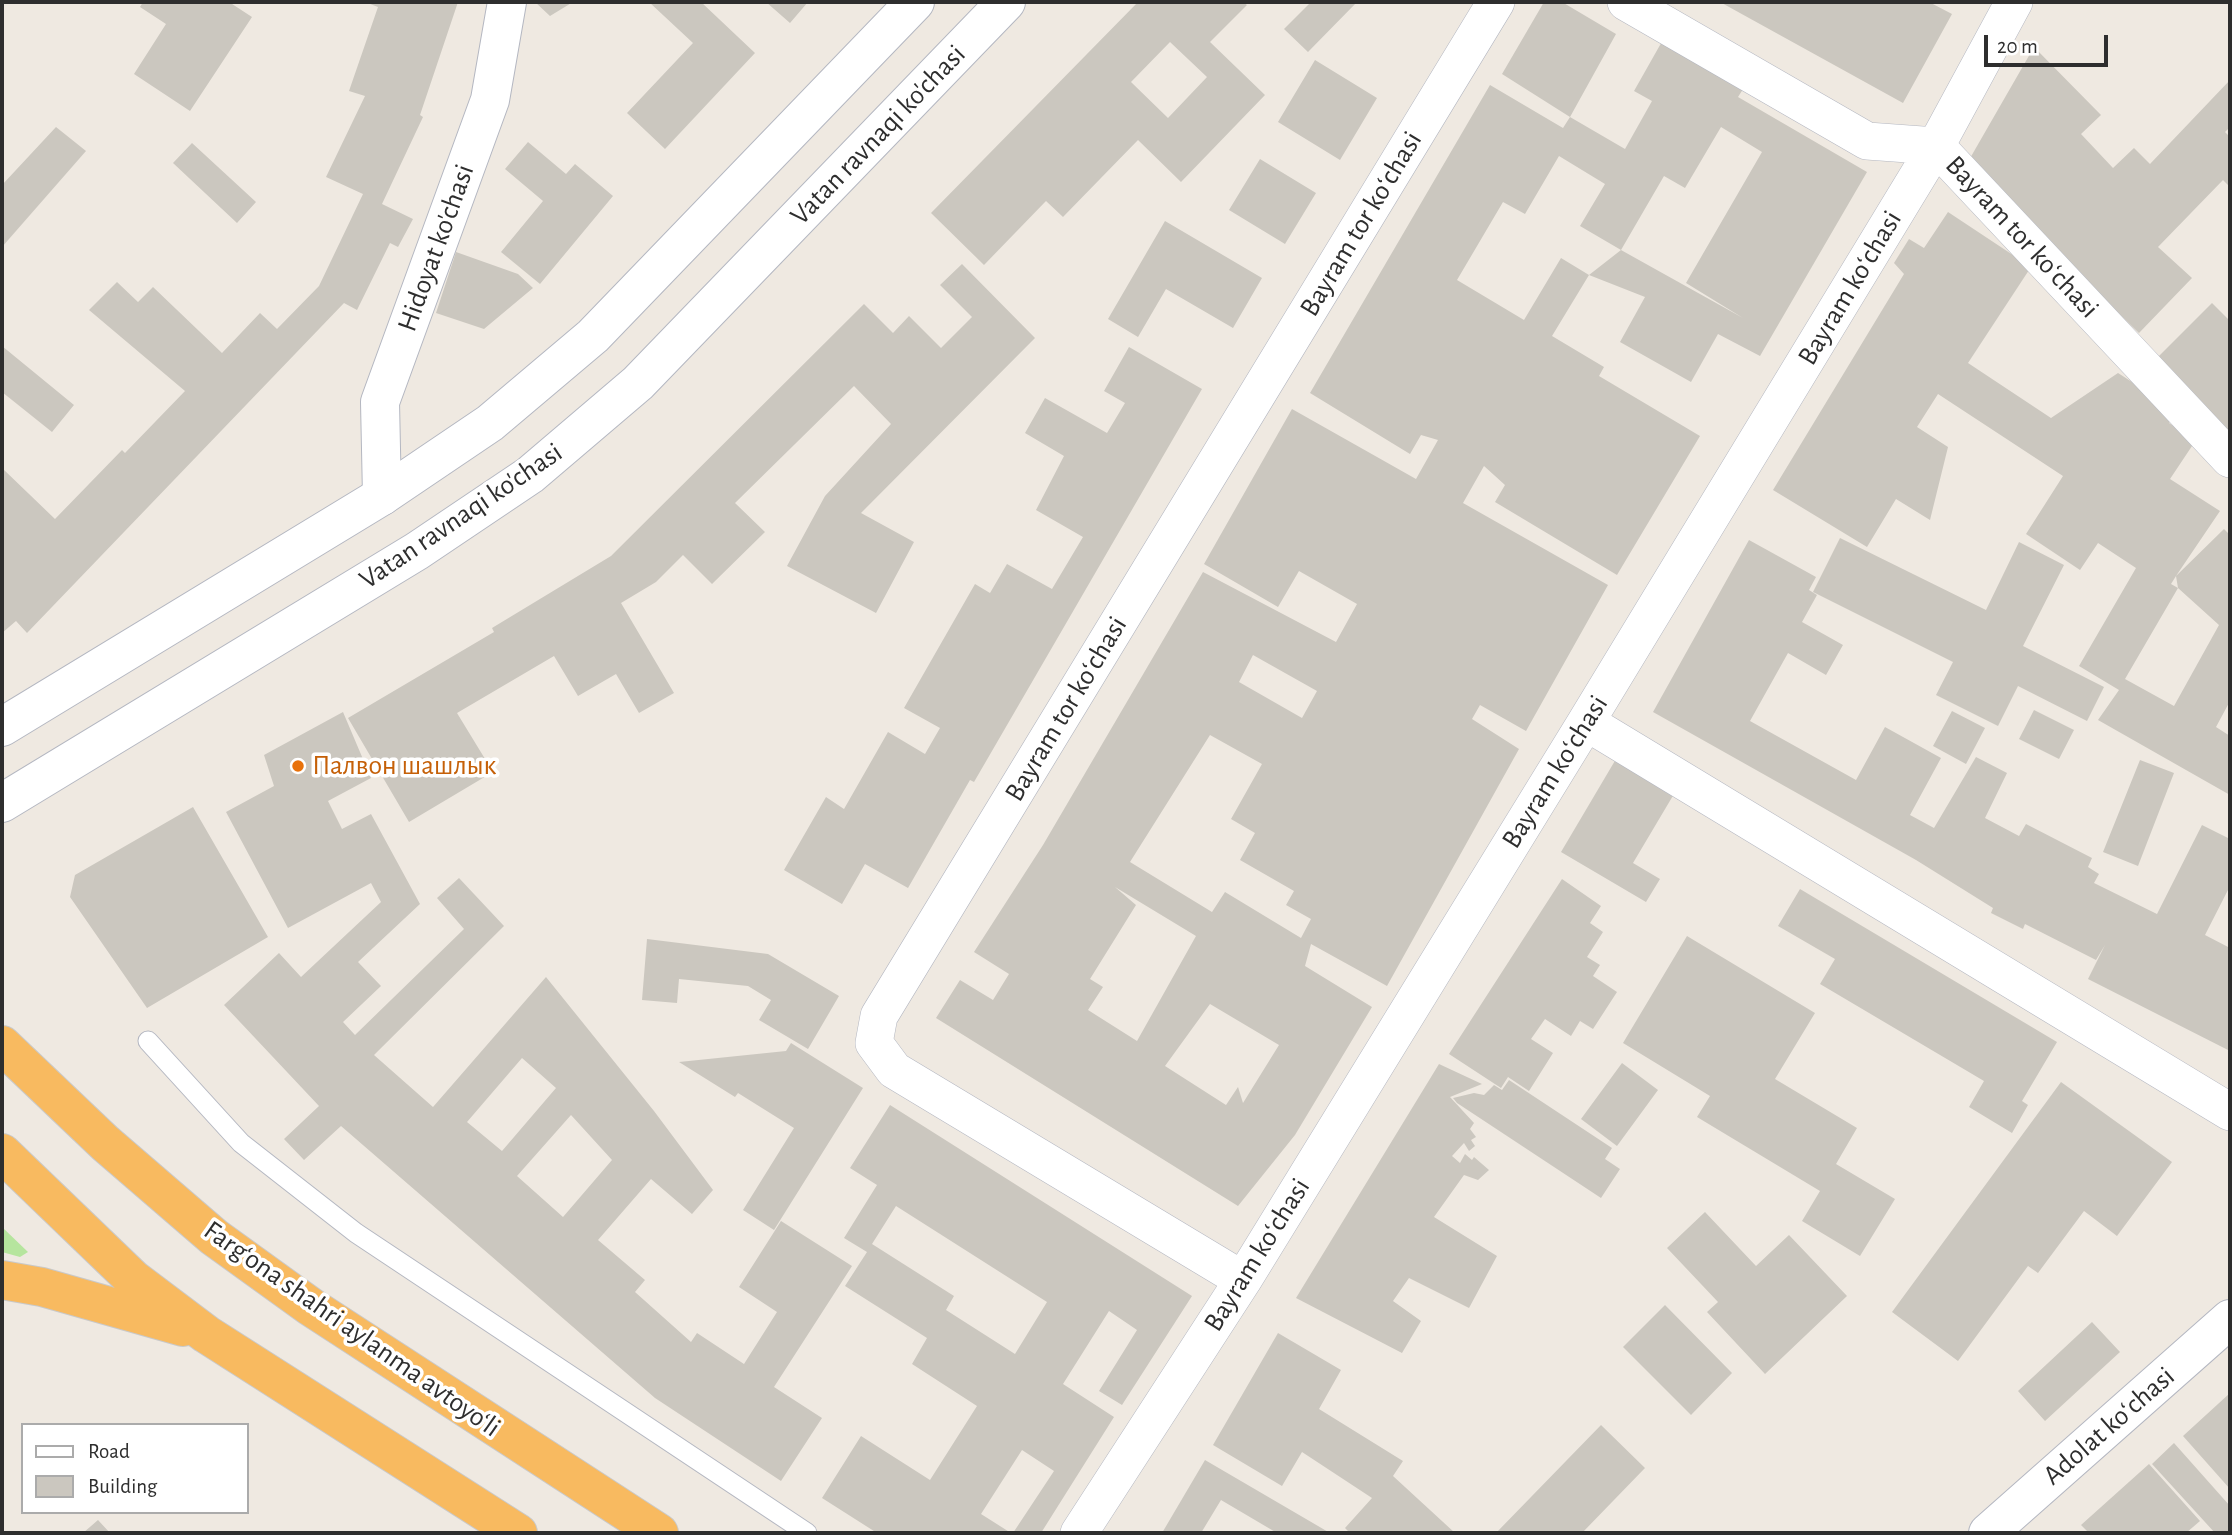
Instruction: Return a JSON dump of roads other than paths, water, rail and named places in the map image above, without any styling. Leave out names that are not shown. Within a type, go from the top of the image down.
[{"type":"highway","name":"Farg‘ona shahri aylanma avtoyo‘li","points":[[2,1045],[106,1143],[214,1237],[323,1315],[659,1533]]},
{"type":"highway","points":[[2,1153],[133,1279],[206,1334],[518,1533]]},
{"type":"highway","points":[[2,1280],[42,1287],[206,1334]]},
{"type":"main road","name":"Hidoyat ko'chasi","points":[[382,496],[380,402],[490,100],[508,2]]},
{"type":"main road","points":[[2,727],[382,496],[490,424],[593,336],[915,2]]},
{"type":"main road","name":"Vatan ravnaqi ko'chasi","points":[[2,803],[417,551],[530,475],[638,383],[1006,2]]},
{"type":"main road","name":"Adolat koʻchasi","points":[[1988,1533],[2230,1319]]},
{"type":"street","name":"Bayram tor koʻchasi","points":[[1243,1280],[894,1070],[874,1043],[879,1016],[1496,2]]},
{"type":"street","name":"Bayram tor koʻchasi","points":[[1626,2],[1867,141],[1936,146],[2230,459]]},
{"type":"street","name":"Bayram koʻchasi","points":[[1079,1533],[1243,1280],[1586,722],[1936,146],[2014,2]]},
{"type":"street","points":[[1586,722],[2230,1112]]},
{"type":"lane","points":[[148,1041],[241,1143],[356,1233],[807,1533]]},
{"type":"place","name":"Палвон шашлык","points":[[298,766]]}]
